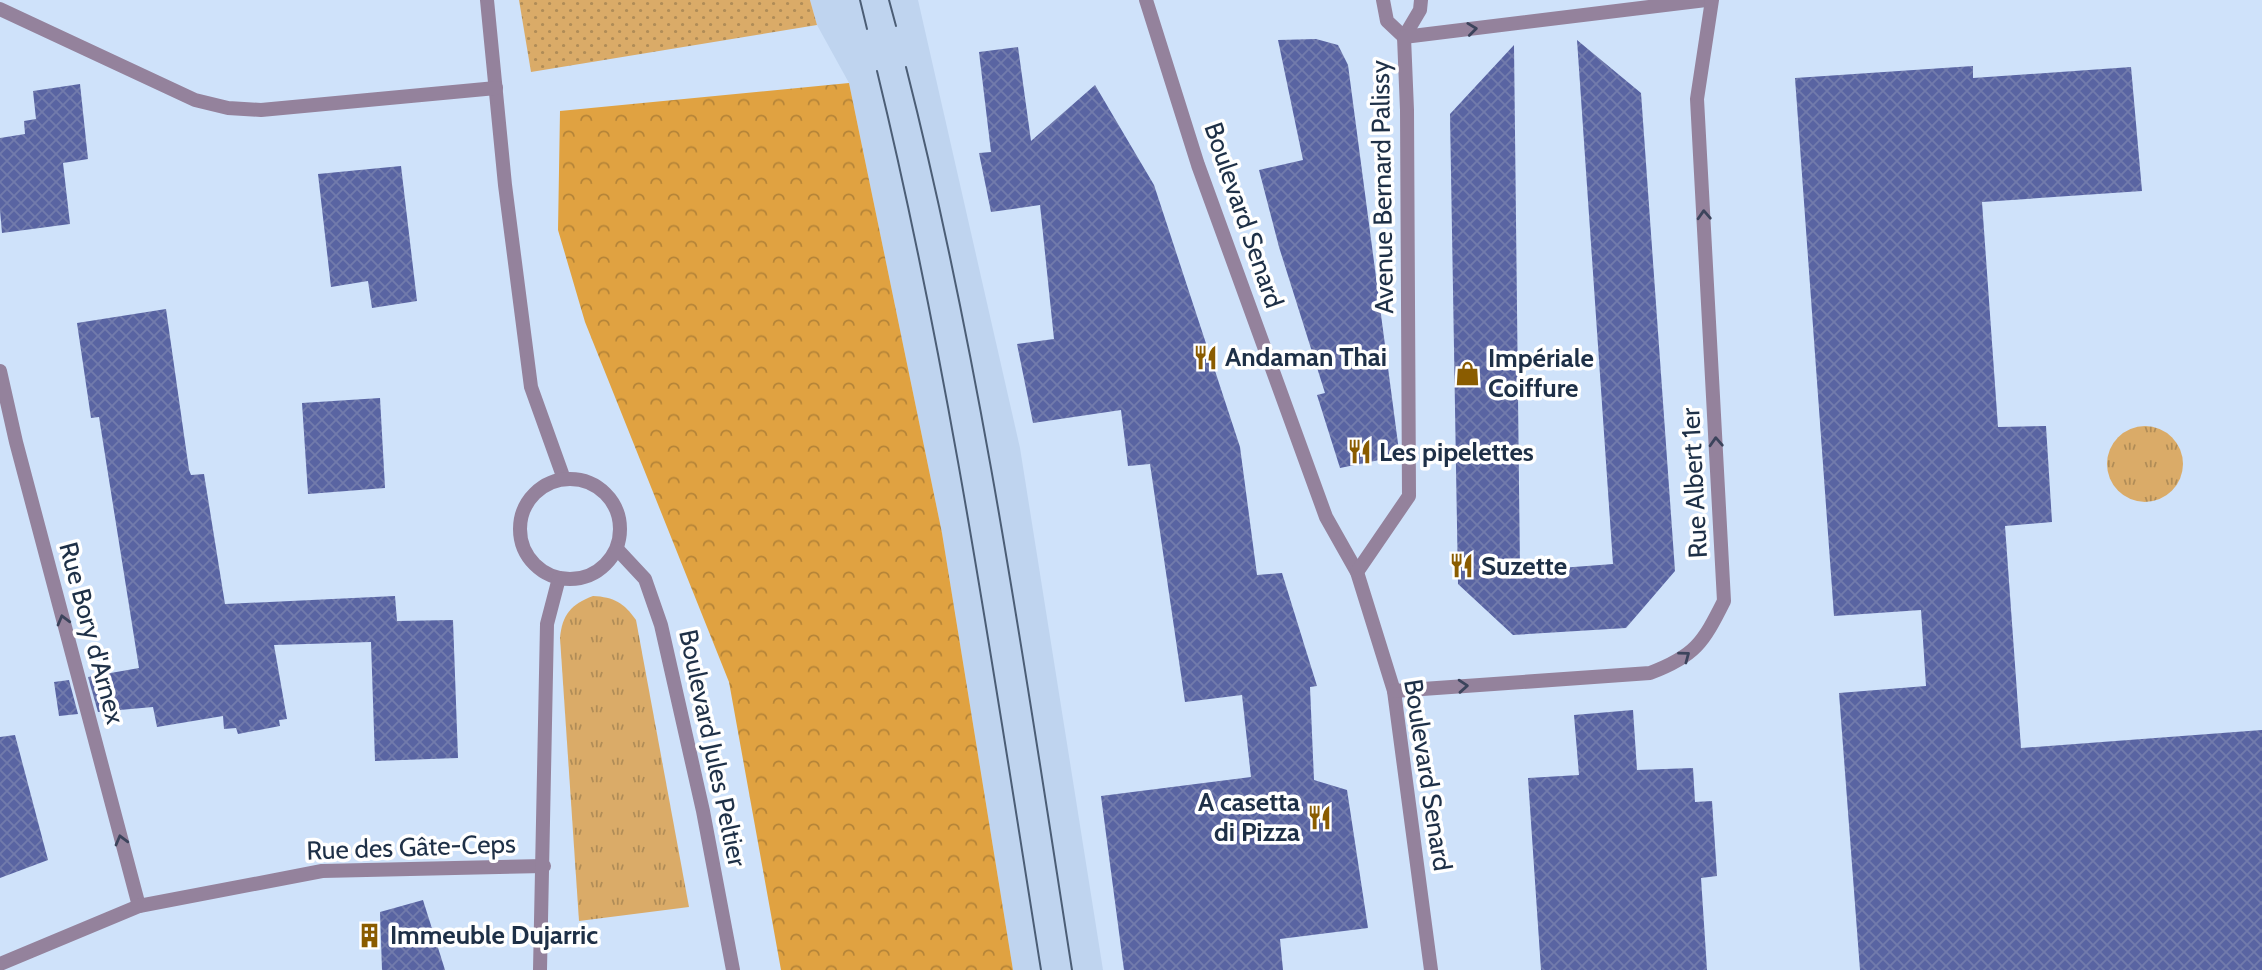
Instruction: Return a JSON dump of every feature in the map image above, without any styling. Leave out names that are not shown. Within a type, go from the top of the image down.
[{"type":"street","points":[[487,0],[505,185],[531,387],[564,479]]},
{"type":"street","name":"Boulevard Senard","points":[[1146,0],[1198,164],[1326,517],[1357,572],[1394,691],[1431,970]]},
{"type":"street","name":"Avenue Bernard Palissy","points":[[1383,0],[1387,21],[1404,37]]},
{"type":"street","name":"Avenue Bernard Palissy","points":[[1357,572],[1409,496],[1407,110],[1404,37],[1420,10],[1421,0]]},
{"type":"street","points":[[1404,37],[1706,0]]},
{"type":"street","name":"Rue Albert 1er","points":[[1394,691],[1650,673],[1678,663],[1697,647],[1724,601],[1697,99],[1712,0]]},
{"type":"street","points":[[0,9],[195,100],[229,108],[261,110],[496,88]]},
{"type":"street","name":"Rue Bory d'Arnex","points":[[0,371],[16,442],[139,906]]},
{"type":"street","points":[[564,479],[582,481],[598,487],[610,499],[619,515],[621,532],[617,549],[607,564],[593,574],[576,579],[559,578],[544,572],[532,562],[524,549],[520,534],[521,518],[536,492],[564,479]]},
{"type":"street","name":"Boulevard Jules Peltier","points":[[617,549],[645,579],[661,625],[703,811],[733,970]]},
{"type":"street","points":[[540,970],[547,624],[559,578]]},
{"type":"street","name":"Rue des Gâte-Ceps","points":[[0,964],[139,906],[321,871],[544,866]]},
{"type":"shaded area","points":[[810,0],[918,0],[1020,448],[1103,970],[1013,970],[942,533],[849,83],[817,25]]},
{"type":"green space","points":[[519,0],[810,0],[817,25],[531,72]]},
{"type":"green space","points":[[849,83],[942,533],[1013,970],[781,970],[729,682],[585,322],[558,230],[560,111]]},
{"type":"green space","points":[[2145,426],[2160,429],[2172,437],[2180,449],[2183,464],[2180,479],[2172,491],[2160,499],[2145,502],[2130,499],[2118,491],[2110,479],[2107,464],[2110,449],[2118,437],[2130,429]]},
{"type":"green space","points":[[593,596],[618,602],[636,620],[689,907],[579,921],[560,638],[569,611]]},
{"type":"building","points":[[1316,39],[1338,45],[1348,65],[1399,451],[1399,456],[1340,468],[1317,395],[1325,393],[1279,247],[1259,170],[1303,160],[1278,40]]},
{"type":"building","points":[[1577,40],[1641,93],[1675,571],[1626,628],[1513,635],[1458,584],[1450,114],[1514,45],[1520,571],[1613,564]]},
{"type":"building","points":[[1018,47],[1031,141],[1095,85],[1154,185],[1240,447],[1257,575],[1282,573],[1317,686],[1310,687],[1314,780],[1347,790],[1368,928],[1280,939],[1283,970],[1124,970],[1101,796],[1251,777],[1242,695],[1185,702],[1150,464],[1128,466],[1121,410],[1033,423],[1017,344],[1054,339],[1040,205],[991,212],[979,153],[991,152],[979,52]]},
{"type":"building","points":[[1973,66],[1973,78],[2131,67],[2142,191],[1982,202],[1998,427],[2046,426],[2052,522],[2005,526],[2021,748],[2262,730],[2262,970],[1860,970],[1839,693],[1926,686],[1921,610],[1834,616],[1795,78]]},
{"type":"building","points":[[80,84],[88,159],[63,163],[70,224],[2,233],[0,138],[25,134],[24,121],[36,119],[33,91]]},
{"type":"building","points":[[401,166],[417,301],[372,308],[368,281],[331,287],[318,174]]},
{"type":"building","points":[[166,309],[189,470],[191,475],[204,474],[225,604],[395,596],[397,621],[453,620],[458,758],[375,761],[371,642],[274,645],[287,719],[279,720],[280,726],[238,734],[236,728],[224,729],[223,716],[157,727],[153,707],[98,712],[88,677],[139,668],[99,417],[91,418],[77,323]]},
{"type":"building","points":[[380,398],[385,488],[308,494],[302,403]]},
{"type":"building","points":[[69,680],[78,714],[59,716],[54,682]]},
{"type":"building","points":[[1633,710],[1637,770],[1693,768],[1695,802],[1712,801],[1717,876],[1701,878],[1707,970],[1541,970],[1528,778],[1579,775],[1574,715]]},
{"type":"building","points":[[15,735],[48,860],[0,878],[0,737]]},
{"type":"building","points":[[423,900],[445,970],[382,970],[380,912]]},
{"type":"tram line","points":[[860,0],[867,29]]},
{"type":"tram line","points":[[889,0],[896,26]]},
{"type":"tram line","points":[[906,67],[957,290],[1000,516],[1072,970]]},
{"type":"tram line","points":[[877,71],[903,182],[948,406],[1041,970]]},
{"type":"place","name":"Andaman Thai","points":[[1205,357]]},
{"type":"place","name":"Impériale Coiffure","points":[[1468,373]]},
{"type":"place","name":"Les pipelettes","points":[[1359,452]]},
{"type":"place","name":"Suzette","points":[[1461,566]]},
{"type":"place","name":"A casetta di Pizza","points":[[1320,817]]},
{"type":"place","name":"Immeuble Dujarric","points":[[370,935]]}]
